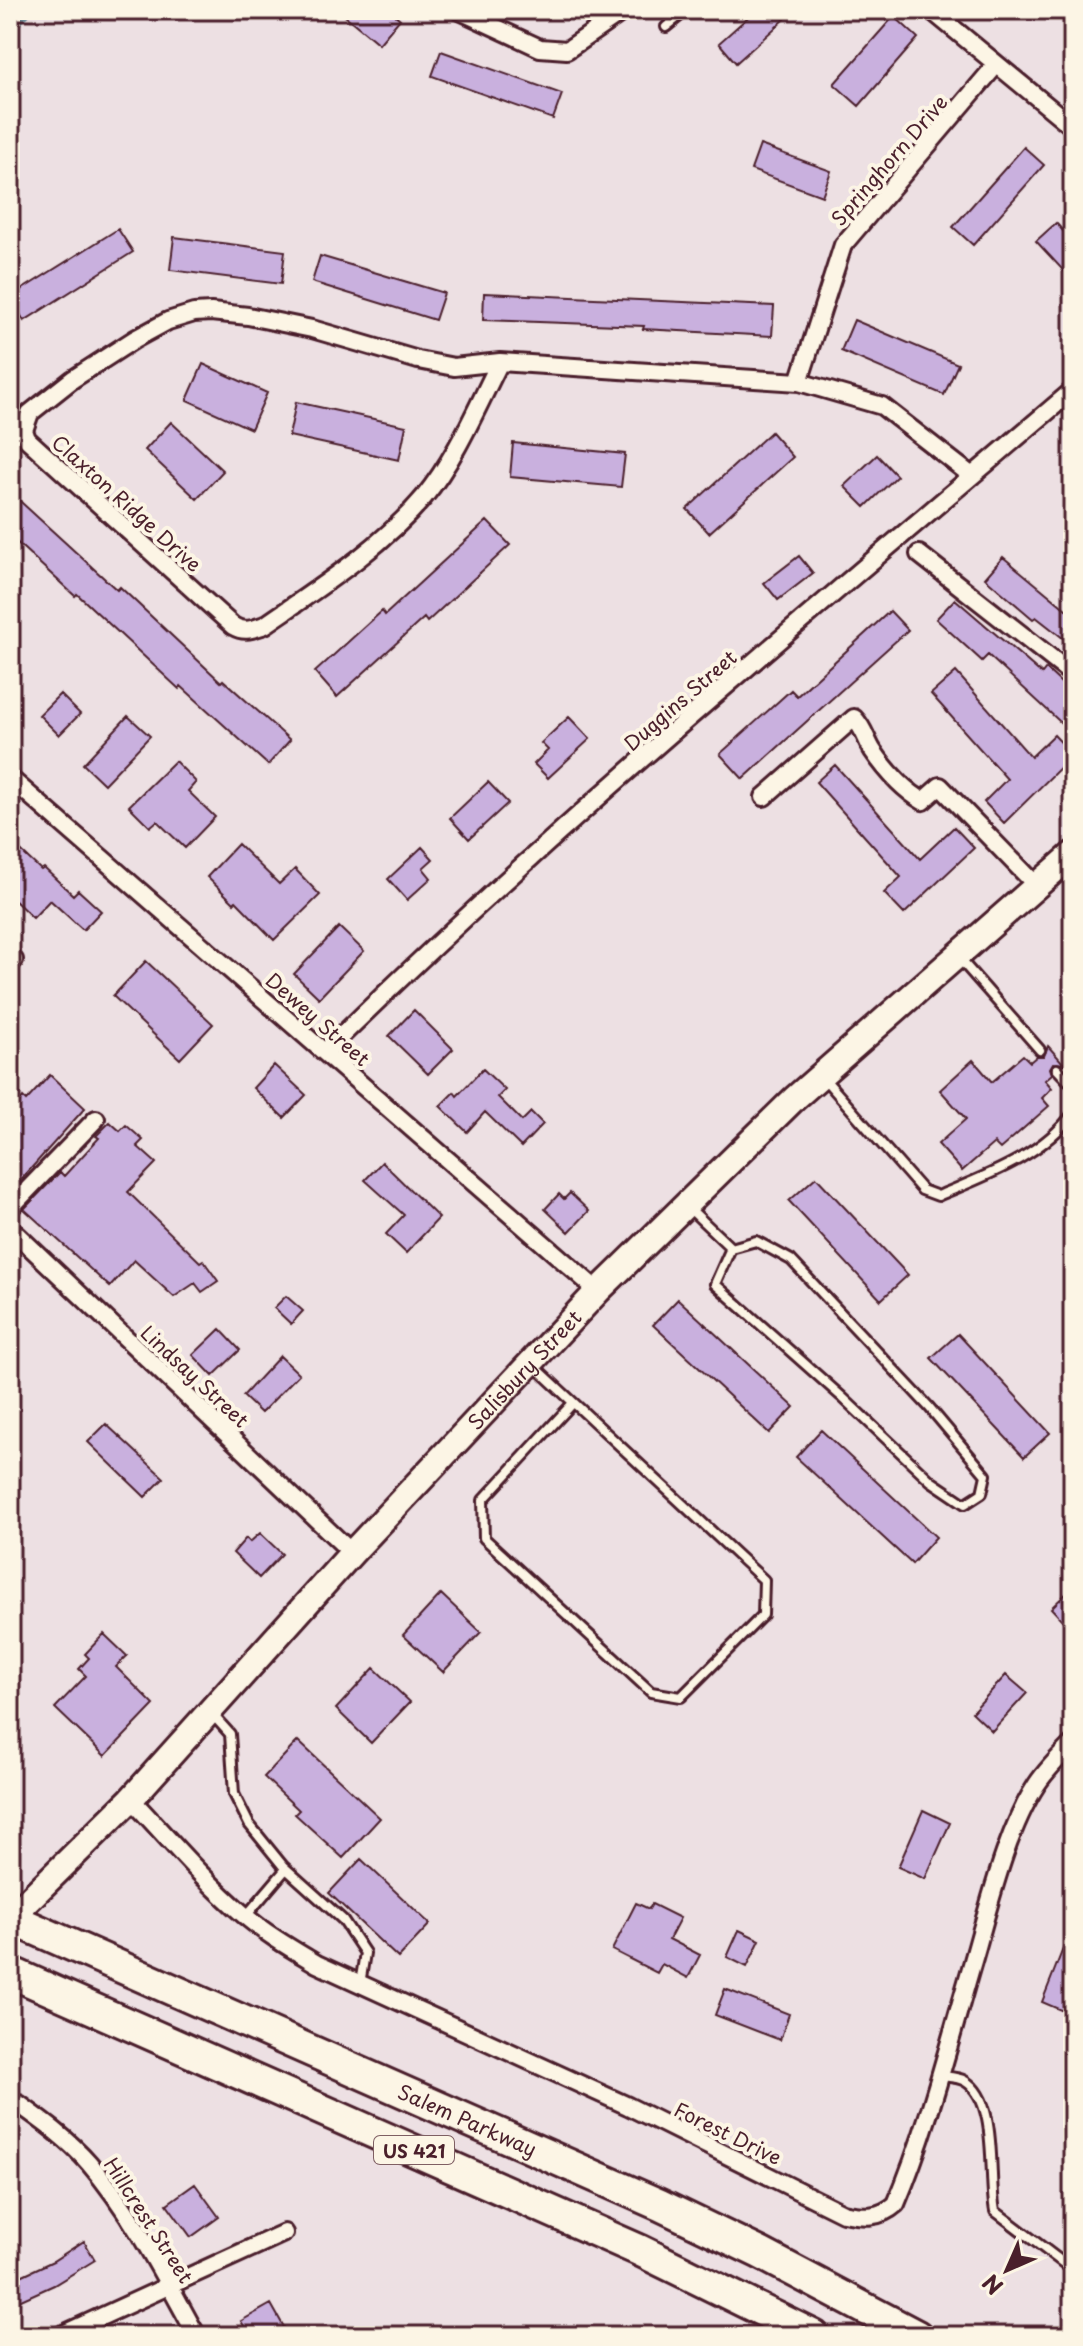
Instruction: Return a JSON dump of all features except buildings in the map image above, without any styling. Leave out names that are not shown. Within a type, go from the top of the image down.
[{"type":"highway","name":"Salem Parkway","points":[[10,1918],[660,2205],[786,2266],[917,2336]]},
{"type":"highway","name":"US 421","points":[[10,1972],[639,2250],[814,2336]]},
{"type":"main road","name":"Salisbury Street","points":[[10,1918],[131,1799],[352,1553],[598,1291],[821,1076],[1073,854]]},
{"type":"street","points":[[458,10],[540,48],[567,50],[625,10]]},
{"type":"street","points":[[931,10],[1073,127]]},
{"type":"street","name":"Springhorn Drive","points":[[799,382],[843,245],[996,65]]},
{"type":"street","name":"Claxton Ridge Drive","points":[[500,362],[445,467],[424,497],[356,559],[265,625],[249,631],[233,626],[101,509],[27,439],[24,430],[30,413],[73,379],[168,321],[194,313],[211,312],[312,329],[418,360],[454,367],[500,362],[799,382],[882,406],[972,476]]},
{"type":"street","name":"Duggins Street","points":[[325,1052],[407,971],[680,726],[1073,390]]},
{"type":"street","points":[[919,554],[1073,675]]},
{"type":"street","points":[[764,797],[854,718],[864,729],[872,750],[910,793],[923,801],[940,786],[1037,886]]},
{"type":"street","name":"Dewey Street","points":[[10,778],[598,1291]]},
{"type":"street","points":[[10,1208],[96,1119]]},
{"type":"street","name":"Lindsay Street","points":[[10,1228],[352,1553]]},
{"type":"street","name":"Forest Drive","points":[[131,1799],[245,1916],[317,1964],[628,2106],[843,2213],[879,2215],[896,2204],[940,2076],[991,1898],[1019,1819],[1036,1786],[1073,1743]]},
{"type":"street","name":"Hillcrest Street","points":[[19,2104],[63,2137],[89,2163],[117,2200],[197,2336]]},
{"type":"street","points":[[59,2336],[284,2233]]},
{"type":"lane","points":[[666,27],[687,10]]},
{"type":"lane","points":[[957,956],[1040,1050]]},
{"type":"lane","points":[[1057,1069],[1073,1086]]},
{"type":"lane","points":[[821,1076],[922,1190],[938,1196],[996,1171],[1038,1146],[1073,1113]]},
{"type":"lane","points":[[686,1205],[731,1248]]},
{"type":"lane","points":[[756,1241],[791,1260],[929,1407],[986,1475],[982,1493],[965,1504],[931,1481],[715,1284],[731,1248],[756,1241]]},
{"type":"lane","points":[[531,1363],[764,1580],[763,1615],[681,1697],[651,1692],[484,1538],[483,1500],[573,1403]]},
{"type":"lane","points":[[211,1713],[230,1734],[234,1794],[249,1824],[286,1869],[343,1920],[351,1931],[365,1953],[360,1984]]},
{"type":"lane","points":[[245,1916],[286,1869]]},
{"type":"lane","points":[[940,2076],[964,2080],[979,2094],[991,2140],[995,2211],[1066,2265]]},
{"type":"waterway","points":[[10,31],[31,10]]}]
